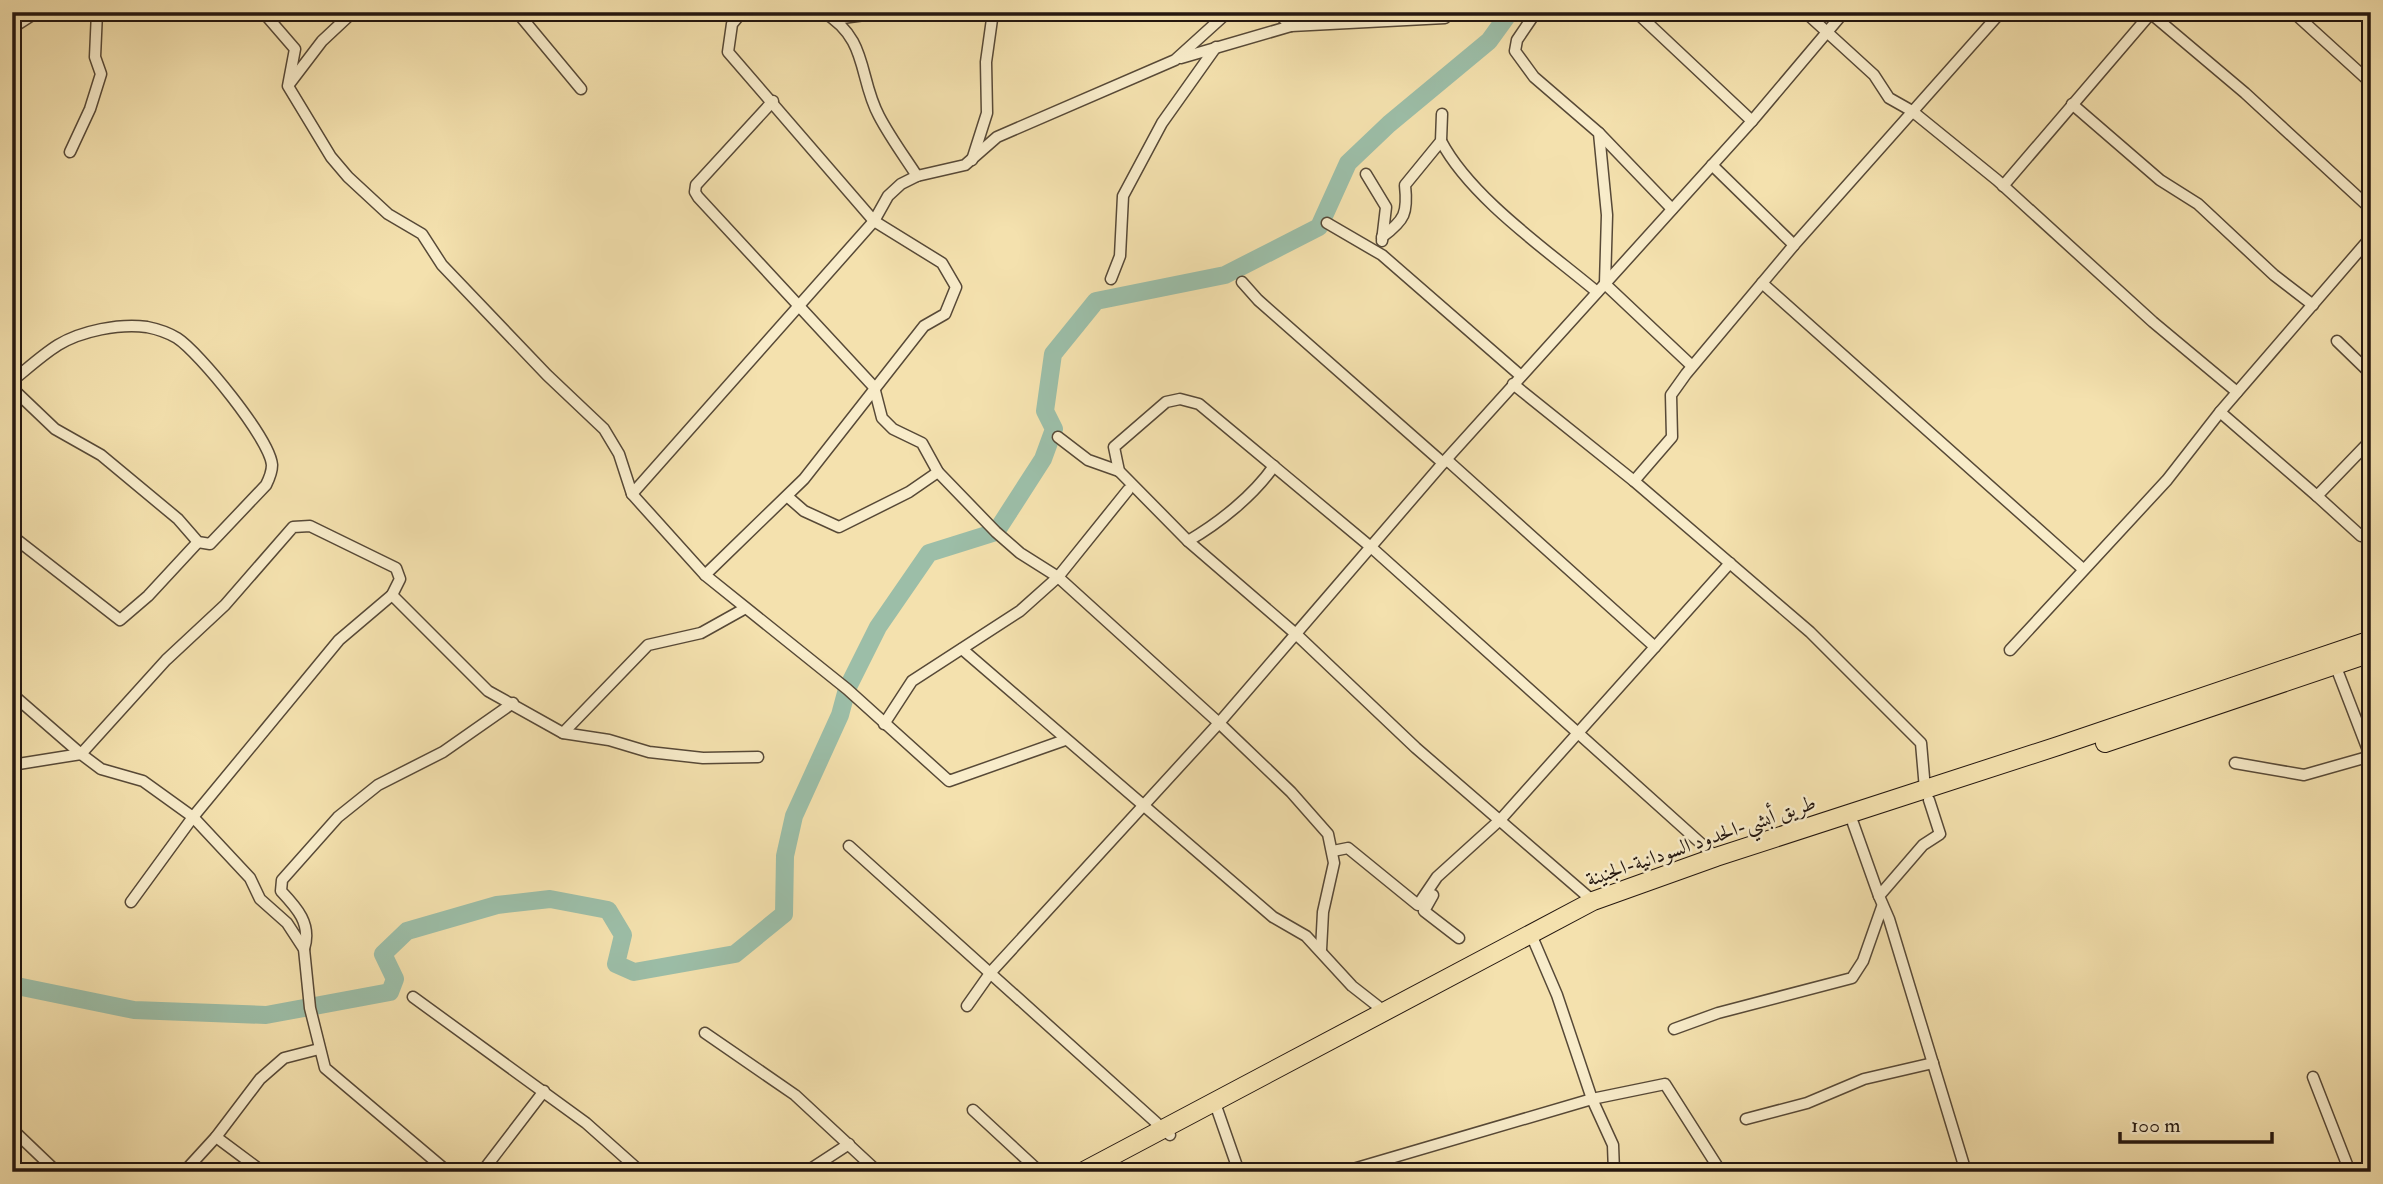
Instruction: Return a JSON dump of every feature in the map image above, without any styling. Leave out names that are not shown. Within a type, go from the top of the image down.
[{"type":"highway","name":"طريق أبشي-الحدود السودانية-الجنينة","points":[[1082,1172],[1167,1132],[1384,1011],[1532,937],[1593,901],[1639,889],[1716,857],[1927,794],[2333,659],[2371,640]]},
{"type":"highway","points":[[2333,659],[2371,653]]},
{"type":"highway","points":[[1532,937],[1639,889],[1853,823],[1927,794]]},
{"type":"highway","points":[[1106,1172],[1167,1132],[1217,1109],[1456,977]]},
{"type":"street","points":[[12,28],[37,12]]},
{"type":"street","points":[[70,152],[90,108],[101,74],[95,57],[97,12]]},
{"type":"street","points":[[263,12],[295,49],[288,86],[331,157],[348,177],[388,214],[422,234],[442,265],[547,375],[604,429],[619,454],[632,494],[705,575],[744,609],[847,688],[949,781],[1065,740]]},
{"type":"street","points":[[288,86],[322,41],[353,12]]},
{"type":"street","points":[[517,12],[581,89]]},
{"type":"street","points":[[705,575],[788,497],[924,326],[945,314],[956,287],[942,263],[874,221],[728,52],[732,24],[742,12]]},
{"type":"street","points":[[823,12],[835,19],[860,52],[877,113],[917,176]]},
{"type":"street","points":[[835,19],[887,12]]},
{"type":"street","points":[[972,160],[987,113],[986,62],[993,12]]},
{"type":"street","points":[[1175,60],[1228,12]]},
{"type":"street","points":[[1277,12],[1291,26]]},
{"type":"street","points":[[1536,12],[1517,40],[1515,51],[1534,77],[1599,133],[1672,209]]},
{"type":"street","points":[[1636,12],[1752,121]]},
{"type":"street","points":[[1805,12],[1874,75],[1889,98],[1913,111],[2003,187],[2153,322],[2237,392]]},
{"type":"street","points":[[967,1006],[991,972],[1219,723],[1517,380],[1752,121],[1826,30],[1844,12]]},
{"type":"street","points":[[1634,481],[1672,437],[1671,395],[1692,366],[1794,245],[2001,12]]},
{"type":"street","points":[[2293,12],[2371,83]]},
{"type":"street","points":[[2003,187],[2151,13],[2245,93],[2371,209]]},
{"type":"street","points":[[632,494],[874,221],[888,196],[917,176],[972,160],[997,136],[1175,60],[1216,47],[1291,26],[1445,18]]},
{"type":"street","points":[[1111,279],[1120,256],[1123,196],[1162,123],[1216,47]]},
{"type":"street","points":[[773,101],[696,185],[695,192],[874,387],[882,418],[893,429],[922,443],[938,472],[1020,554],[1058,577],[1219,723],[1291,792],[1328,834],[1334,863],[1323,912],[1321,950]]},
{"type":"street","points":[[2072,104],[2160,180],[2198,204],[2274,275],[2313,305]]},
{"type":"street","points":[[1442,114],[1441,141],[1452,162],[1478,191],[1601,288],[1692,366]]},
{"type":"street","points":[[1599,133],[1607,215],[1601,288]]},
{"type":"street","points":[[1382,237],[1398,225],[1408,208],[1405,185],[1441,141]]},
{"type":"street","points":[[1712,165],[1794,245]]},
{"type":"street","points":[[1366,174],[1386,207],[1382,254]]},
{"type":"street","points":[[1327,223],[1382,254],[1517,380],[1810,632],[1922,743],[1927,794],[1940,834],[1923,845],[1880,901],[1863,961],[1852,978],[1718,1013],[1674,1029]]},
{"type":"street","points":[[2010,650],[2167,480],[2220,412],[2371,237]]},
{"type":"street","points":[[1242,282],[1258,300],[1655,647]]},
{"type":"street","points":[[1762,283],[2083,569]]},
{"type":"street","points":[[12,381],[60,344],[106,328],[143,327],[162,330],[179,339],[230,396],[264,443],[272,466],[267,485],[210,544],[198,542],[178,519],[151,499],[125,473],[101,455],[55,429],[12,388]]},
{"type":"street","points":[[2337,341],[2371,374]]},
{"type":"street","points":[[1119,471],[1114,447],[1166,402],[1180,399],[1199,404],[1372,548],[1716,857]]},
{"type":"street","points":[[2220,412],[2317,496],[2366,533],[2371,544]]},
{"type":"street","points":[[1058,437],[1088,460],[1119,471],[1188,541],[1297,635],[1416,748],[1593,901]]},
{"type":"street","points":[[2317,496],[2371,439]]},
{"type":"street","points":[[1188,541],[1210,528],[1265,478],[1274,466]]},
{"type":"street","points":[[788,497],[804,511],[839,527],[909,492],[938,472]]},
{"type":"street","points":[[884,724],[912,681],[1020,611],[1058,577],[1128,490]]},
{"type":"street","points":[[12,765],[81,754],[166,660],[225,606],[293,527],[310,526],[396,568],[400,579],[392,595],[339,640],[192,817],[131,902]]},
{"type":"street","points":[[12,536],[120,620],[148,596],[198,542]]},
{"type":"street","points":[[1333,851],[1348,848],[1418,905],[1437,877],[1501,819],[1730,563]]},
{"type":"street","points":[[392,595],[488,691],[563,733],[609,740],[649,752],[703,758],[758,757]]},
{"type":"street","points":[[563,733],[648,645],[701,633],[744,609]]},
{"type":"street","points":[[962,649],[1273,917],[1307,936],[1352,986],[1384,1011]]},
{"type":"street","points":[[2235,763],[2304,775],[2371,757],[2333,659]]},
{"type":"street","points":[[12,694],[100,769],[143,781],[192,817],[250,878],[260,899],[287,923],[304,949],[319,1049],[330,1075],[449,1172]]},
{"type":"street","points":[[304,949],[307,939],[303,914],[281,891],[282,880],[338,817],[378,785],[443,752],[513,703]]},
{"type":"street","points":[[1853,823],[1880,901],[1889,919],[1966,1172]]},
{"type":"street","points":[[849,846],[1167,1132]]},
{"type":"street","points":[[1459,939],[1424,911],[1438,886],[1466,851]]},
{"type":"street","points":[[1532,937],[1576,1044],[1592,1099],[1613,1145],[1614,1172]]},
{"type":"street","points":[[413,997],[544,1091],[641,1172]]},
{"type":"street","points":[[705,1033],[795,1095],[878,1172]]},
{"type":"street","points":[[184,1172],[216,1137],[260,1079],[284,1058],[319,1049]]},
{"type":"street","points":[[1746,1119],[1807,1103],[1864,1079],[1933,1063]]},
{"type":"street","points":[[2312,1077],[2350,1172]]},
{"type":"street","points":[[1343,1172],[1592,1099],[1665,1084],[1721,1172]]},
{"type":"street","points":[[482,1172],[544,1091]]},
{"type":"street","points":[[1217,1109],[1239,1172]]},
{"type":"street","points":[[973,1110],[1040,1172]]},
{"type":"street","points":[[12,1129],[57,1172]]},
{"type":"street","points":[[216,1137],[263,1172]]},
{"type":"street","points":[[806,1172],[849,1144]]},
{"type":"waterway","points":[[12,985],[134,1010],[266,1015],[390,992],[395,979],[383,954],[407,931],[497,905],[550,899],[608,910],[623,935],[616,964],[634,972],[735,954],[784,914],[785,856],[794,816],[840,715],[847,689],[878,627],[929,553],[996,532],[1043,459],[1054,429],[1045,411],[1053,354],[1096,301],[1225,275],[1319,227],[1348,163],[1389,124],[1489,41],[1510,12]]}]
